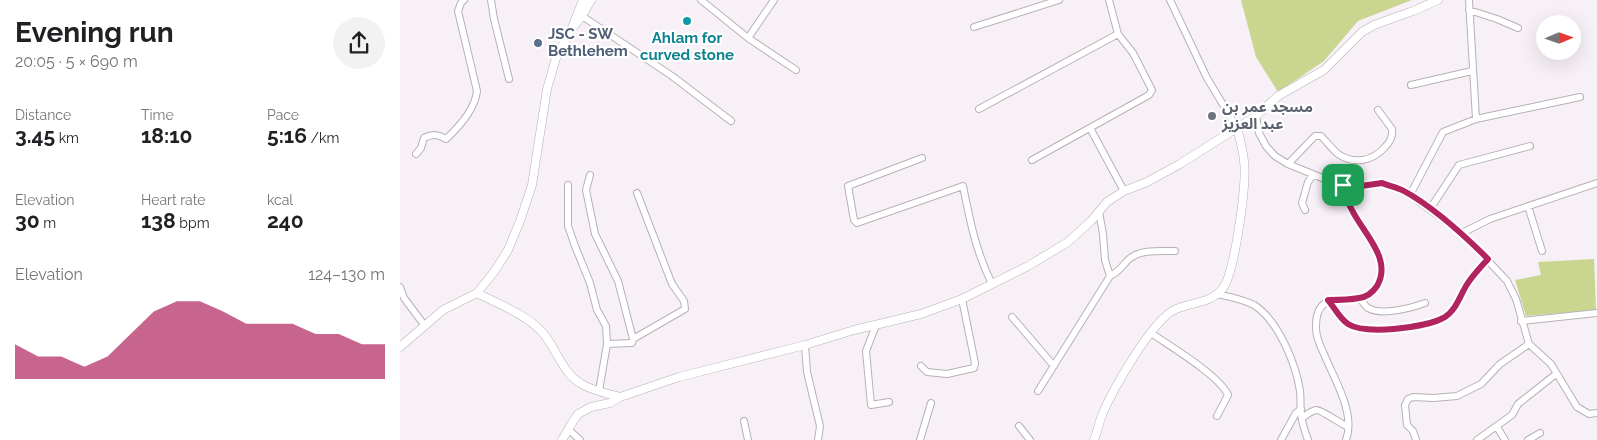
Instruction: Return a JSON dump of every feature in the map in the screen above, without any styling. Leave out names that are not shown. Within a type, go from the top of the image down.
[{"type":"street","points":[[416,154],[421,148],[424,138],[439,135],[446,138],[452,133],[476,100],[477,91],[458,11],[461,2],[464,0]]},
{"type":"street","points":[[491,0],[508,79]]},
{"type":"street","points":[[400,347],[443,310],[477,292],[494,272],[508,250],[532,185],[547,89],[556,58],[571,30],[583,0]]},
{"type":"street","points":[[571,30],[591,0]]},
{"type":"street","points":[[701,0],[748,38],[796,70]]},
{"type":"street","points":[[748,38],[774,0]]},
{"type":"street","points":[[974,27],[1059,0]]},
{"type":"street","points":[[1032,160],[1149,95],[1152,90],[1133,53],[1118,34],[1109,0]]},
{"type":"street","points":[[1094,440],[1101,417],[1109,400],[1139,349],[1151,333],[1172,311],[1207,300],[1224,287],[1229,273],[1242,210],[1245,163],[1237,128],[1203,72],[1170,0]]},
{"type":"street","points":[[562,440],[578,414],[591,406],[610,403],[620,397],[679,377],[921,314],[962,299],[1028,266],[1068,242],[1091,221],[1107,202],[1124,191],[1164,173],[1256,116],[1278,96],[1324,70],[1362,32],[1374,25],[1438,0]]},
{"type":"street","points":[[1469,0],[1476,120]]},
{"type":"street","points":[[1469,10],[1518,28]]},
{"type":"street","points":[[582,16],[672,76],[731,121]]},
{"type":"street","points":[[979,109],[1118,34]]},
{"type":"street","points":[[1411,85],[1472,71]]},
{"type":"street","points":[[1410,195],[1443,132],[1476,120],[1580,97]]},
{"type":"street","points":[[1288,164],[1314,136],[1322,136],[1338,153],[1345,157],[1356,160],[1374,157],[1385,147],[1392,138],[1393,133],[1378,110]]},
{"type":"street","points":[[1256,116],[1259,133],[1266,146],[1275,156],[1288,164],[1337,184],[1361,186],[1382,183],[1403,190],[1462,233],[1507,281],[1516,299],[1529,344],[1551,364],[1577,407],[1589,414],[1597,413]]},
{"type":"street","points":[[1090,128],[1124,191]]},
{"type":"street","points":[[1430,209],[1459,165],[1530,146]]},
{"type":"street","points":[[922,158],[848,186],[854,220],[857,223],[963,186],[975,245],[992,284]]},
{"type":"street","points":[[590,175],[586,190],[595,234],[618,281],[633,339]]},
{"type":"street","points":[[1305,210],[1302,203],[1308,182],[1313,175]]},
{"type":"street","points":[[1462,233],[1490,219],[1597,183]]},
{"type":"street","points":[[568,185],[568,226],[590,283],[597,310],[606,326],[607,344],[599,391]]},
{"type":"street","points":[[1343,185],[1352,210],[1382,261],[1382,271],[1378,284],[1372,293],[1360,298],[1328,300],[1321,304],[1318,312],[1316,331],[1346,410],[1348,427],[1346,440]]},
{"type":"street","points":[[607,344],[632,343],[633,339],[685,309],[684,301],[672,284],[637,193]]},
{"type":"street","points":[[1528,206],[1542,252]]},
{"type":"street","points":[[1098,212],[1103,234],[1105,260],[1110,276]]},
{"type":"street","points":[[1038,391],[1110,276],[1120,270],[1130,258],[1151,250],[1175,251]]},
{"type":"street","points":[[1328,300],[1346,323],[1357,328],[1403,328],[1424,325],[1444,317],[1456,306],[1474,274],[1488,259]]},
{"type":"street","points":[[400,287],[404,298],[425,326]]},
{"type":"street","points":[[477,292],[530,322],[544,334],[567,370],[578,382],[620,397]]},
{"type":"street","points":[[1217,294],[1238,299],[1255,306],[1271,321],[1290,357],[1300,390],[1302,418],[1308,440]]},
{"type":"street","points":[[1360,298],[1367,308],[1379,311],[1396,311],[1425,303]]},
{"type":"street","points":[[920,366],[927,372],[947,374],[974,368],[975,363],[962,299]]},
{"type":"street","points":[[1521,321],[1597,313]]},
{"type":"street","points":[[1012,317],[1054,366]]},
{"type":"street","points":[[876,325],[866,351],[870,405],[889,402]]},
{"type":"street","points":[[1151,333],[1204,369],[1226,390],[1228,395],[1217,416]]},
{"type":"street","points":[[1416,440],[1413,431],[1407,425],[1405,405],[1408,399],[1413,397],[1457,396],[1481,384],[1500,364],[1529,344]]},
{"type":"street","points":[[805,345],[807,372],[820,426],[818,440]]},
{"type":"street","points":[[1477,440],[1512,415],[1518,404],[1556,374]]},
{"type":"street","points":[[920,440],[931,403]]},
{"type":"street","points":[[1281,440],[1296,412],[1301,409]]},
{"type":"street","points":[[1302,418],[1314,410],[1321,410],[1337,422],[1348,427]]},
{"type":"street","points":[[744,421],[748,440]]},
{"type":"street","points":[[1019,426],[1030,440]]},
{"type":"street","points":[[1497,427],[1505,440]]},
{"type":"street","points":[[568,429],[580,440]]},
{"type":"street","points":[[1528,440],[1540,433]]},
{"type":"green space","points":[[1241,0],[1412,0],[1358,21],[1324,61],[1278,92],[1256,57]]},
{"type":"green space","points":[[1594,259],[1596,310],[1526,316],[1515,280],[1541,275],[1538,262]]},
{"type":"place","name":"Ahlam for curved stone","points":[[687,21]]},
{"type":"place","name":"JSC - SW Bethlehem","points":[[538,43]]},
{"type":"place","name":"مسجد عمر بن عبد العزيز","points":[[1212,116]]},
{"type":"route","points":[[1382,183],[1403,190],[1433,210],[1462,233],[1488,259],[1466,285],[1456,306],[1444,317],[1424,325],[1403,328],[1357,328],[1346,323],[1328,300],[1360,298],[1372,293],[1378,284],[1382,271],[1382,261],[1352,210],[1343,185],[1361,186],[1382,183]]}]
